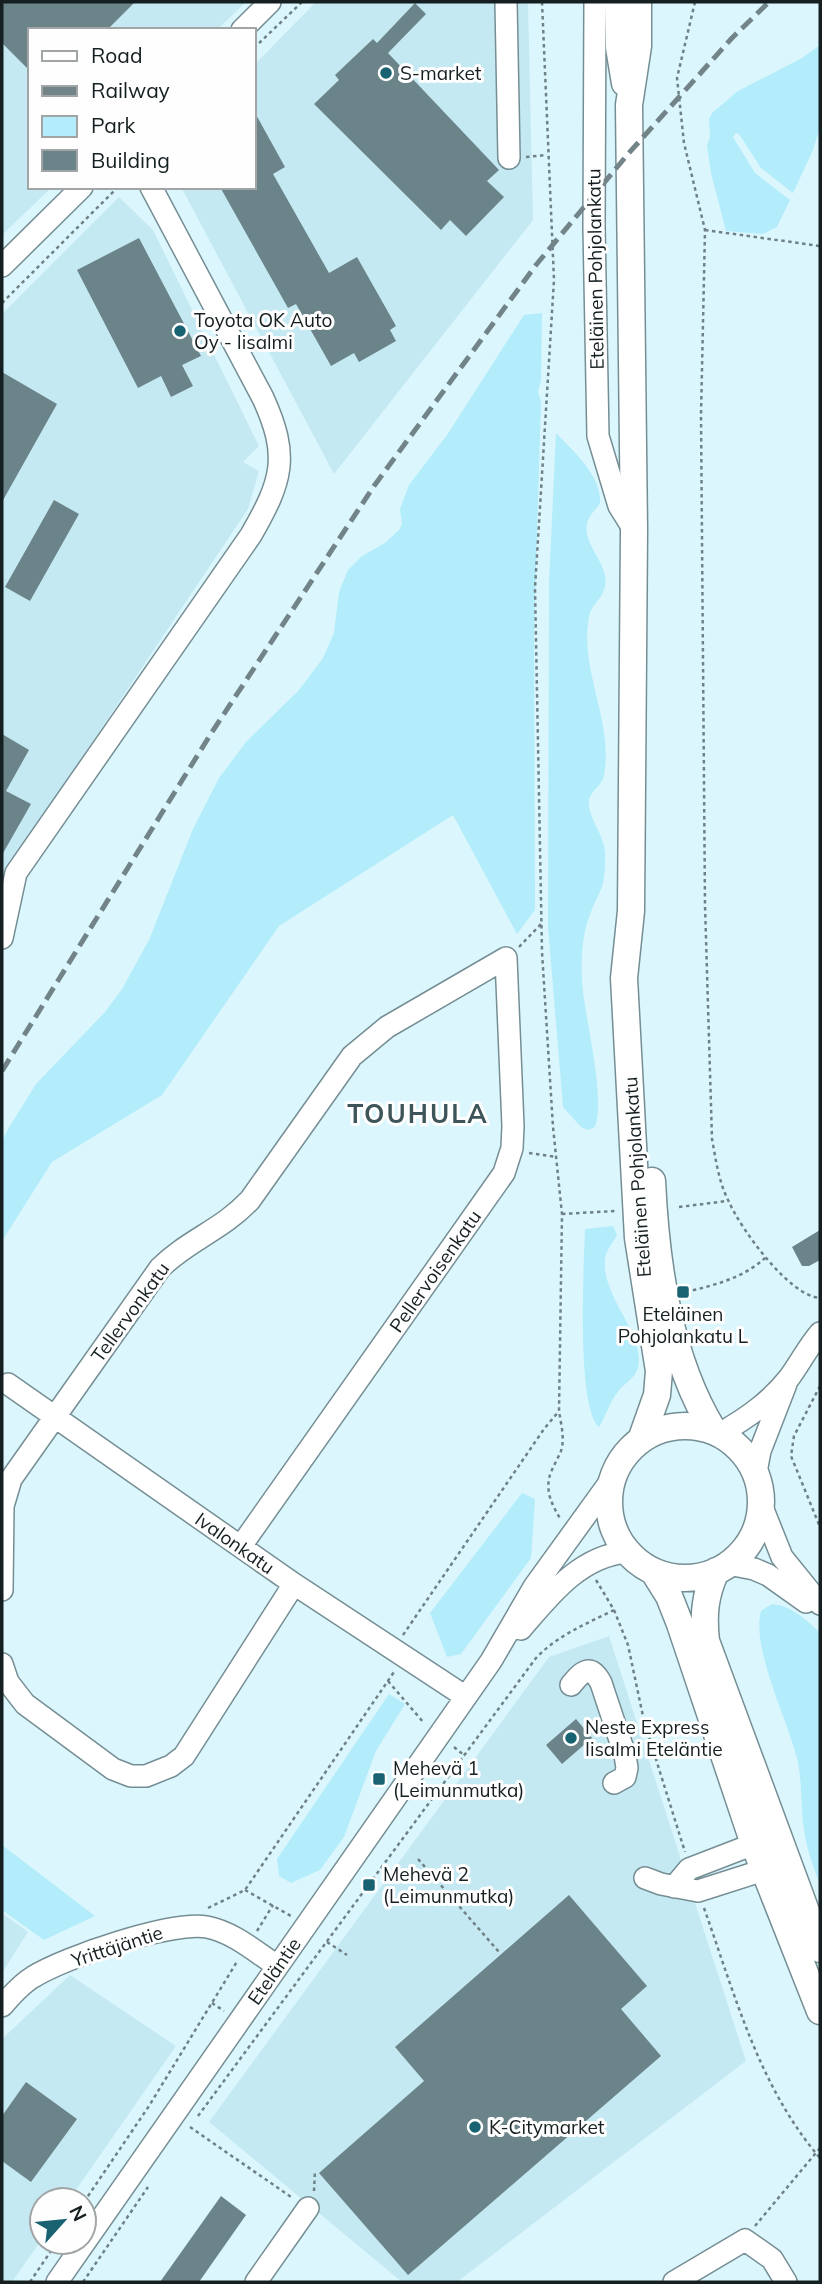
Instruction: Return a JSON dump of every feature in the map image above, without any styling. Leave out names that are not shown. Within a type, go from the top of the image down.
[{"type":"main road","name":"Eteläinen Pohjolankatu","points":[[618,2],[619,47],[629,105],[634,530],[631,911],[624,978],[638,1238],[659,1371],[657,1395],[641,1440]]},
{"type":"main road","name":"Eteläinen Pohjolankatu","points":[[629,105],[638,47],[638,2]]},
{"type":"main road","name":"Eteläinen Pohjolankatu","points":[[631,911],[642,976],[653,1196],[660,1262],[679,1360],[690,1388],[717,1431]]},
{"type":"main road","points":[[654,1572],[684,1578],[700,1577],[722,1568],[742,1553],[754,1537],[762,1507],[756,1472],[746,1454],[717,1431],[678,1426],[641,1440],[624,1455],[612,1479],[609,1502],[612,1520],[627,1552],[654,1572],[669,1596],[754,1844],[820,2011]]},
{"type":"main road","points":[[722,1568],[707,1591],[704,1604],[706,1640],[820,1949]]},
{"type":"street","points":[[244,28],[270,2]]},
{"type":"street","points":[[506,2],[509,158]]},
{"type":"street","name":"Eteläinen Pohjolankatu","points":[[595,2],[594,227],[598,436],[619,506],[634,530]]},
{"type":"street","points":[[2,266],[80,189]]},
{"type":"street","points":[[2,937],[16,873],[251,535],[269,504],[280,467],[274,422],[263,398],[152,189]]},
{"type":"street","name":"Pellervoisenkatu","points":[[241,1546],[504,1173],[512,1148],[506,958]]},
{"type":"street","name":"Tellervonkatu","points":[[2,1590],[3,1506],[11,1479],[160,1268],[175,1253],[233,1218],[250,1200],[352,1056],[387,1027],[506,958]]},
{"type":"street","points":[[717,1431],[747,1419],[759,1409],[788,1378],[820,1333]]},
{"type":"street","points":[[756,1472],[760,1451],[788,1378]]},
{"type":"street","name":"Ivalonkatu","points":[[8,1384],[294,1584],[466,1697]]},
{"type":"street","name":"Eteläntie","points":[[57,2282],[491,1661],[534,1587],[612,1479]]},
{"type":"street","points":[[762,1507],[782,1557],[820,1606]]},
{"type":"street","name":"Eteläntie","points":[[491,1661],[547,1599],[576,1573],[595,1559],[627,1552]]},
{"type":"street","points":[[722,1568],[754,1569],[768,1575],[804,1601],[820,1606]]},
{"type":"street","points":[[2,1664],[8,1682],[25,1704],[113,1769],[131,1776],[146,1776],[171,1766],[184,1756],[294,1584]]},
{"type":"street","points":[[571,1685],[582,1672],[588,1671],[594,1673],[601,1683],[626,1762],[625,1777],[614,1783]]},
{"type":"street","points":[[674,1887],[689,1869],[754,1844],[783,1849]]},
{"type":"street","points":[[645,1878],[698,1891],[764,1870],[783,1849]]},
{"type":"street","name":"Yrittäjäntie","points":[[2,2006],[33,1977],[124,1941],[181,1927],[207,1927],[225,1933],[277,1966]]},
{"type":"street","points":[[256,2282],[308,2208]]},
{"type":"street","points":[[674,2282],[745,2240],[772,2259],[786,2282]]},
{"type":"path","points":[[256,46],[302,2]]},
{"type":"path","points":[[542,2],[554,280],[536,588],[542,923],[562,1214],[559,1411],[563,1440],[548,1486],[549,1496],[562,1524]]},
{"type":"path","points":[[695,2],[677,78],[684,143],[705,230],[701,415],[705,905],[712,1139],[718,1174],[728,1201],[751,1240],[765,1258],[796,1286],[820,1298]]},
{"type":"path","points":[[2,303],[116,189]]},
{"type":"path","points":[[705,230],[820,246]]},
{"type":"path","points":[[506,958],[542,923]]},
{"type":"path","points":[[512,1148],[533,1155],[556,1157]]},
{"type":"path","points":[[679,1208],[728,1201]]},
{"type":"path","points":[[562,1214],[617,1210]]},
{"type":"path","points":[[682,1292],[733,1278],[752,1269],[765,1258]]},
{"type":"path","points":[[820,1386],[794,1436],[791,1456],[820,1527]]},
{"type":"path","points":[[95,2186],[149,2106],[273,1905],[245,1890],[387,1681],[399,1652],[544,1429],[559,1411]]},
{"type":"path","points":[[185,2135],[536,1658],[566,1633],[614,1610]]},
{"type":"path","points":[[387,1681],[418,1718],[465,1756]]},
{"type":"path","points":[[418,1859],[499,1952]]},
{"type":"path","points":[[327,1942],[347,1955]]},
{"type":"path","points":[[190,2127],[308,2208]]},
{"type":"path","points":[[745,2240],[769,2207],[820,2148]]},
{"type":"path","points":[[83,2282],[151,2183]]},
{"type":"path","points":[[30,2282],[48,2256]]},
{"type":"shaded area","points":[[2,2],[246,2],[219,28],[28,28],[28,189],[50,189],[2,235]]},
{"type":"shaded area","points":[[316,2],[528,2],[533,220],[334,474],[182,189],[256,189],[256,63]]},
{"type":"shaded area","points":[[119,197],[153,230],[259,446],[243,462],[259,471],[248,509],[4,874],[2,882],[2,314]]},
{"type":"shaded area","points":[[609,1636],[746,2061],[457,2282],[402,2282],[209,2122],[549,1657]]},
{"type":"shaded area","points":[[2,1913],[28,1932],[2,1973]]},
{"type":"shaded area","points":[[70,1975],[176,2046],[79,2186],[28,2186],[28,2256],[30,2256],[12,2282],[2,2282],[2,2039]]},
{"type":"green space","points":[[820,45],[820,127],[813,150],[793,193],[761,168],[739,134],[736,133],[733,137],[755,173],[790,200],[777,227],[763,234],[726,231],[707,146],[712,113],[738,91],[802,58]]},
{"type":"green space","points":[[542,313],[534,635],[535,910],[517,934],[453,815],[279,926],[162,1095],[52,1162],[2,1241],[2,1141],[8,1129],[36,1084],[105,1012],[122,989],[149,940],[193,829],[219,778],[246,742],[299,690],[323,658],[334,633],[339,592],[348,570],[362,556],[385,543],[399,530],[402,524],[400,509],[409,485],[447,435],[524,315]]},
{"type":"green space","points":[[556,433],[578,456],[596,483],[600,503],[589,518],[586,529],[606,581],[602,594],[590,613],[587,637],[606,755],[603,779],[589,801],[592,817],[603,841],[605,857],[601,891],[588,920],[582,954],[582,980],[598,1096],[595,1127],[588,1130],[581,1127],[563,1107],[548,927],[549,583]]},
{"type":"green space","points":[[613,1226],[617,1235],[605,1259],[606,1273],[639,1355],[638,1368],[614,1397],[599,1427],[592,1414],[584,1365],[585,1229]]},
{"type":"green space","points":[[522,1493],[535,1499],[531,1558],[461,1654],[447,1657],[430,1613]]},
{"type":"green space","points":[[772,1604],[793,1611],[820,1633],[820,1885],[805,1836],[797,1758],[761,1644],[761,1611]]},
{"type":"green space","points":[[389,1694],[405,1704],[376,1751],[344,1837],[320,1870],[291,1883],[279,1876],[277,1859]]},
{"type":"green space","points":[[2,1845],[95,1916],[44,1940],[2,1910]]},
{"type":"building","points":[[2,2],[135,2],[109,28],[28,28],[28,69],[2,43]]},
{"type":"building","points":[[415,3],[426,14],[388,53],[499,170],[487,181],[504,197],[466,236],[450,220],[441,230],[314,104],[339,80],[335,75],[373,39],[377,43]]},
{"type":"building","points":[[256,115],[285,167],[273,174],[329,273],[357,257],[396,326],[390,330],[396,341],[359,362],[354,353],[331,366],[296,304],[288,308],[221,189],[256,189]]},
{"type":"building","points":[[139,238],[201,356],[182,365],[193,386],[171,397],[161,376],[138,388],[77,270]]},
{"type":"building","points":[[2,372],[57,404],[2,502]]},
{"type":"building","points":[[54,500],[79,514],[30,601],[5,587]]},
{"type":"building","points":[[2,734],[29,750],[6,791],[31,804],[2,855]]},
{"type":"building","points":[[820,1230],[820,1260],[809,1266],[802,1266],[792,1247]]},
{"type":"building","points":[[576,1719],[592,1738],[562,1764],[546,1745]]},
{"type":"building","name":"K-Citymarket","points":[[569,1895],[647,1986],[621,2009],[661,2056],[408,2275],[319,2173],[424,2081],[395,2047]]},
{"type":"building","points":[[26,2082],[77,2119],[31,2182],[2,2161],[2,2116]]},
{"type":"building","points":[[221,2196],[246,2215],[199,2282],[160,2282]]},
{"type":"railway","points":[[2,1071],[212,732],[374,486],[536,265],[628,154],[732,38],[769,2]]},
{"type":"place","name":"S-market","points":[[386,73]]},
{"type":"place","name":"Toyota OK Auto Oy - Iisalmi","points":[[180,331]]},
{"type":"place","name":"Eteläinen Pohjolankatu L","points":[[683,1292]]},
{"type":"place","name":"Neste Express Iisalmi Eteläntie","points":[[571,1738]]},
{"type":"place","name":"Mehevä 1 (Leimunmutka)","points":[[379,1779]]},
{"type":"place","name":"Mehevä 2 (Leimunmutka)","points":[[369,1885]]},
{"type":"place","name":"K-Citymarket","points":[[475,2127]]},
{"type":"district","name":"TOUHULA","points":[[418,1114]]}]
